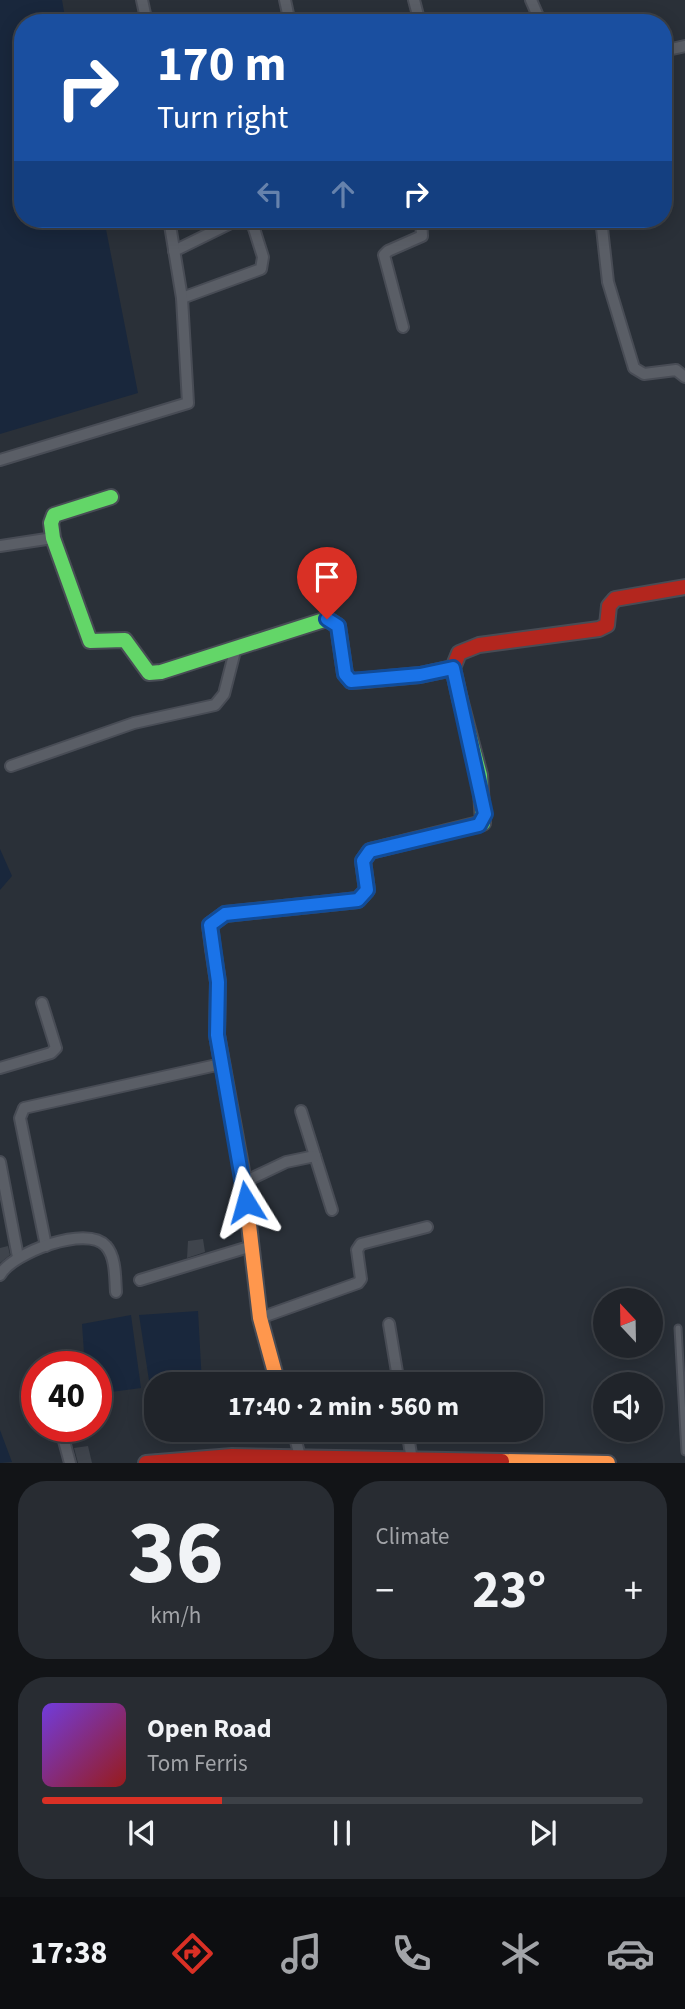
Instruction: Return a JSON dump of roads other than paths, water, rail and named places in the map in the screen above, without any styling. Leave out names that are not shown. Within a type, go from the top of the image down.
[{"type":"street","points":[[0,460],[188,403],[181,298],[170,228]]},
{"type":"street","points":[[174,251],[221,228]]},
{"type":"street","points":[[181,298],[261,269],[263,257],[254,228]]},
{"type":"street","points":[[403,327],[384,256],[388,251],[422,236],[422,228]]},
{"type":"street","points":[[602,228],[607,282],[635,368],[643,374],[676,370],[685,377]]},
{"type":"street","points":[[111,498],[54,515],[51,523],[53,538],[83,626],[93,644],[125,640],[144,668],[153,674],[327,619],[338,626],[345,674],[351,681],[420,675],[453,668]]},
{"type":"street","points":[[0,546],[53,538]]},
{"type":"street","points":[[275,1372],[260,1318],[244,1182],[221,1064],[216,1019],[217,971],[209,931],[214,919],[225,914],[358,900],[367,890],[363,861],[370,851],[483,823],[485,814],[482,792],[453,668],[455,659],[466,649],[599,629],[607,625],[609,606],[615,599],[685,587]]},
{"type":"street","points":[[11,766],[134,723],[215,705],[224,694],[236,647]]},
{"type":"street","points":[[0,1068],[51,1053],[56,1048],[42,1003]]},
{"type":"street","points":[[46,1246],[20,1118],[24,1108],[221,1064]]},
{"type":"street","points":[[301,1111],[332,1210]]},
{"type":"street","points":[[244,1182],[286,1162],[315,1156]]},
{"type":"street","points":[[0,1161],[18,1257]]},
{"type":"street","points":[[260,1318],[358,1283],[361,1279],[357,1250],[361,1244],[427,1227]]},
{"type":"street","points":[[0,1275],[18,1257],[46,1246],[81,1239],[100,1240],[108,1247],[113,1259],[116,1293]]},
{"type":"street","points":[[140,1280],[252,1246]]},
{"type":"street","points":[[389,1324],[397,1372]]},
{"type":"street","points":[[64,1442],[70,1463]]},
{"type":"street","points":[[296,1442],[301,1460]]},
{"type":"street","points":[[409,1442],[412,1460]]},
{"type":"street","points":[[146,1463],[224,1456],[280,1461],[608,1463]]},
{"type":"lane","points":[[678,1328],[685,1452]]},
{"type":"water","points":[[0,0],[62,0],[64,14],[14,14],[14,228],[106,228],[138,393],[0,434]]},
{"type":"water","points":[[0,849],[12,876],[0,890]]},
{"type":"water","points":[[198,1311],[201,1372],[148,1372],[139,1315]]},
{"type":"water","points":[[131,1315],[141,1388],[112,1392],[112,1351],[84,1351],[82,1324]]},
{"type":"water","points":[[0,1430],[12,1462],[0,1463]]}]
